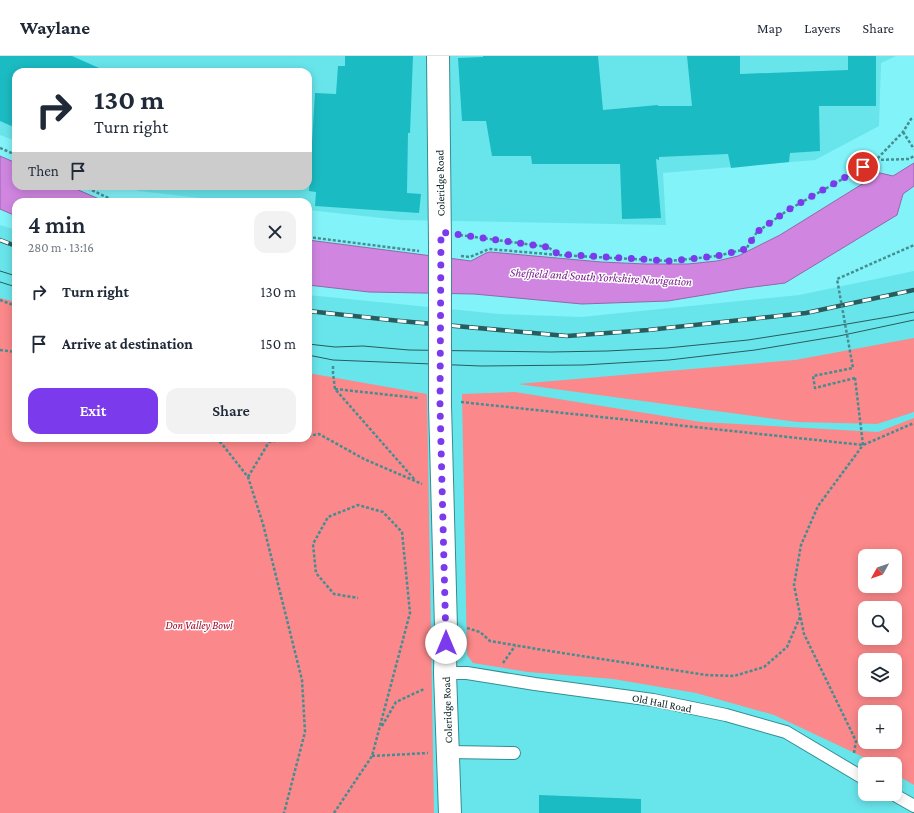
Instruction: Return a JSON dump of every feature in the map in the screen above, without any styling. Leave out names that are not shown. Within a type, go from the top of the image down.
[{"type":"street","name":"Coleridge Road","points":[[438,56],[440,246],[438,401],[446,628],[450,813]]},
{"type":"lane","name":"Old Hall Road","points":[[446,673],[467,673],[653,700],[726,715],[786,732],[858,775]]},
{"type":"lane","points":[[448,752],[514,753]]},
{"type":"lane","points":[[902,799],[914,806]]},
{"type":"path","points":[[440,246],[470,257],[490,249],[670,261],[717,256],[746,249],[757,232],[788,210],[876,160],[903,132],[911,119],[914,118]]},
{"type":"path","points":[[903,132],[914,149]]},
{"type":"path","points":[[0,148],[12,153]]},
{"type":"path","points":[[876,160],[909,159],[914,156]]},
{"type":"path","points":[[92,190],[108,198]]},
{"type":"path","points":[[312,237],[440,246],[548,247],[558,254]]},
{"type":"path","points":[[846,768],[853,756],[856,741],[804,634],[794,585],[801,546],[818,506],[863,445],[855,378],[815,388],[813,376],[853,368],[837,279],[914,245]]},
{"type":"path","points":[[0,300],[12,304]]},
{"type":"path","points":[[0,350],[12,352]]},
{"type":"path","points":[[333,366],[332,373],[335,389],[417,482]]},
{"type":"path","points":[[335,389],[863,445],[914,423]]},
{"type":"path","points":[[312,435],[319,434],[364,460],[442,493]]},
{"type":"path","points":[[220,442],[248,478],[263,524],[302,680],[306,732],[284,813]]},
{"type":"path","points":[[248,478],[269,442]]},
{"type":"path","points":[[334,813],[372,756],[410,613],[402,532],[383,512],[358,505],[328,517],[313,544],[316,573],[334,594],[358,598]]},
{"type":"path","points":[[446,628],[467,628],[480,632],[490,641],[536,649],[706,675],[734,676],[764,667],[787,647],[800,616]]},
{"type":"path","points":[[379,730],[396,702],[428,687],[446,673]]},
{"type":"path","points":[[372,756],[448,752]]},
{"type":"shaded area","points":[[0,56],[896,56],[881,63],[879,126],[815,160],[663,173],[666,225],[400,220],[312,210],[312,198],[200,198],[136,190],[312,190],[312,68],[12,68],[12,140],[0,135]]},
{"type":"shaded area","points":[[0,225],[12,229],[12,442],[312,442],[312,295],[499,314],[581,317],[799,295],[914,271],[914,813],[0,813]]},
{"type":"green space","name":"Don Valley Bowl","points":[[0,298],[12,301],[12,442],[312,442],[312,374],[427,394],[434,813],[0,813]]},
{"type":"green space","points":[[914,338],[914,412],[877,424],[797,422],[518,384],[795,360]]},
{"type":"green space","points":[[515,392],[701,422],[878,432],[914,418],[914,785],[902,778],[902,757],[863,757],[774,715],[696,693],[613,679],[528,672],[473,663],[467,655],[462,394]]},
{"type":"water","points":[[0,156],[12,161],[12,190],[78,190],[97,198],[12,198],[12,214],[0,209]]},
{"type":"water","name":"Sheffield and South Yorkshire Navigation","points":[[914,163],[914,186],[903,194],[897,215],[785,283],[668,301],[582,304],[474,294],[369,292],[312,285],[312,241],[471,261],[490,252],[601,262],[645,264],[688,264],[717,261],[738,256],[780,235],[880,173],[893,176]]},
{"type":"building","points":[[0,56],[72,56],[99,68],[12,68],[12,126],[0,121]]},
{"type":"building","points":[[345,56],[413,56],[410,133],[408,133],[407,193],[421,194],[419,213],[315,206],[316,192],[309,191],[312,190],[312,142],[315,93],[336,94],[338,66],[345,66]]},
{"type":"building","points":[[483,56],[598,56],[603,110],[658,105],[692,106],[687,56],[740,56],[740,74],[848,70],[848,56],[876,56],[876,106],[819,106],[820,151],[790,153],[789,162],[731,168],[728,154],[659,157],[659,160],[656,159],[661,218],[622,219],[620,164],[532,164],[531,156],[492,156],[486,121],[462,121],[458,58]]},
{"type":"building","points":[[539,795],[641,799],[641,813],[539,813]]},
{"type":"tram line","points":[[0,271],[12,275]]},
{"type":"tram line","points":[[0,282],[12,286]]},
{"type":"tram line","points":[[312,344],[335,347],[363,346],[409,350],[550,352],[667,348],[748,340],[914,312]]},
{"type":"tram line","points":[[312,356],[333,360],[481,366],[583,365],[669,360],[755,350],[839,336],[914,320]]},
{"type":"railway","points":[[0,240],[12,244]]},
{"type":"railway","points":[[312,311],[567,336],[648,330],[806,313],[914,290]]},
{"type":"route","points":[[446,643],[440,405],[441,232],[548,247],[558,254],[670,261],[717,256],[746,249],[757,232],[788,210],[863,167]]}]
